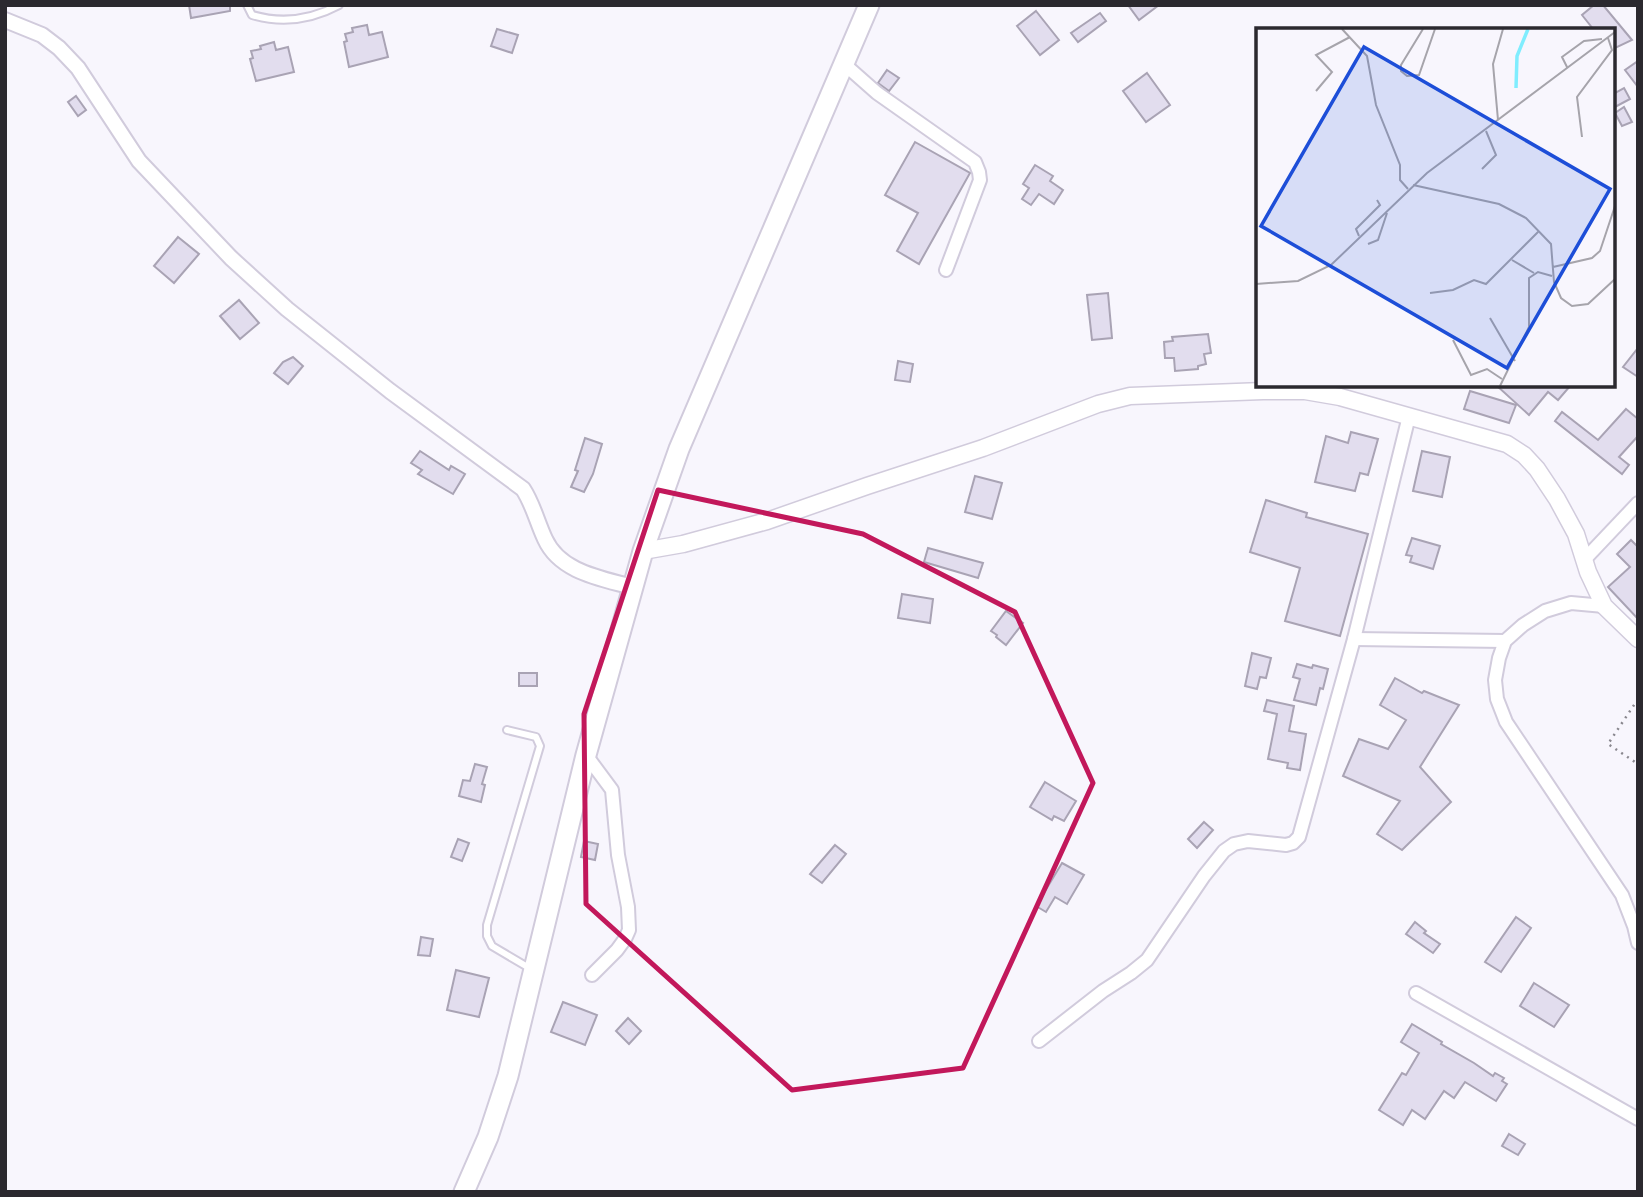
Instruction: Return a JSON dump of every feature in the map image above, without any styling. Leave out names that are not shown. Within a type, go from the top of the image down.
[{"type":"highway","points":[[464,1192],[488,1137],[508,1076],[586,755],[643,551],[679,449],[869,5]]},
{"type":"main road","points":[[643,551],[683,544],[767,521],[983,448],[1098,404],[1130,396],[1305,391],[1340,397],[1507,444],[1524,456],[1537,469],[1576,534],[1584,561],[1604,606],[1638,639]]},
{"type":"street","points":[[5,20],[42,35],[59,48],[78,68],[139,161],[231,258],[287,309],[390,391],[523,489],[552,552],[562,562],[632,587]]},
{"type":"street","points":[[843,63],[886,100],[975,162],[980,180],[946,270]]},
{"type":"street","points":[[1040,1041],[1147,960],[1224,851],[1234,844],[1248,841],[1286,845],[1299,837],[1354,639],[1409,416]]},
{"type":"street","points":[[1584,561],[1638,503]]},
{"type":"street","points":[[1604,606],[1571,603],[1545,611],[1524,625],[1505,641],[1495,680],[1497,699],[1506,722],[1622,895],[1638,943]]},
{"type":"street","points":[[1354,639],[1505,641]]},
{"type":"street","points":[[586,755],[612,790],[629,930],[617,950],[592,975]]},
{"type":"street","points":[[1416,993],[1638,1119]]},
{"type":"lane","points":[[247,5],[252,15],[271,21],[300,19],[339,5]]},
{"type":"lane","points":[[507,730],[536,737],[540,746],[487,925],[487,936],[492,946],[533,970]]},
{"type":"path","points":[[1638,699],[1608,744],[1638,764]]},
{"type":"highlighted area","points":[[658,490],[863,534],[1015,612],[1093,783],[963,1068],[792,1090],[586,904],[584,714]]},
{"type":"building","points":[[189,5],[230,5],[230,11],[191,18]]},
{"type":"building","points":[[1128,5],[1159,5],[1139,20]]},
{"type":"building","points":[[1594,5],[1603,5],[1632,40],[1615,48],[1615,28],[1592,28],[1582,15]]},
{"type":"building","points":[[1036,11],[1059,40],[1040,55],[1017,26]]},
{"type":"building","points":[[1100,13],[1106,21],[1078,42],[1071,33]]},
{"type":"building","points":[[367,25],[369,35],[382,32],[388,57],[349,67],[345,34],[353,32],[352,28]]},
{"type":"building","points":[[497,29],[518,35],[512,53],[491,46]]},
{"type":"building","points":[[274,42],[276,50],[288,47],[294,72],[256,81],[250,59],[253,58],[251,51]]},
{"type":"building","points":[[1638,61],[1638,87],[1625,70]]},
{"type":"building","points":[[887,70],[899,78],[889,91],[878,83]]},
{"type":"building","points":[[1147,73],[1170,105],[1146,122],[1123,91]]},
{"type":"building","points":[[1624,88],[1630,99],[1615,107],[1615,93]]},
{"type":"building","points":[[76,96],[86,110],[78,116],[68,102]]},
{"type":"building","points":[[1624,107],[1632,122],[1622,126],[1615,113]]},
{"type":"building","points":[[915,142],[970,173],[919,264],[897,251],[918,213],[885,195]]},
{"type":"building","points":[[1035,165],[1053,176],[1050,181],[1063,190],[1054,204],[1039,194],[1031,205],[1022,199],[1029,188],[1023,184]]},
{"type":"building","points":[[178,237],[199,254],[174,283],[154,266]]},
{"type":"building","points":[[1108,293],[1112,338],[1092,340],[1087,295]]},
{"type":"building","points":[[239,300],[259,323],[240,339],[220,316]]},
{"type":"building","points":[[1208,334],[1211,353],[1204,354],[1206,364],[1198,366],[1198,369],[1175,371],[1174,358],[1165,358],[1164,342],[1173,341],[1172,337]]},
{"type":"building","points":[[1638,348],[1638,377],[1623,367]]},
{"type":"building","points":[[293,357],[303,366],[288,384],[274,373],[283,362]]},
{"type":"building","points":[[898,361],[913,364],[910,382],[895,380]]},
{"type":"building","points":[[1498,387],[1569,387],[1558,400],[1548,392],[1529,415]]},
{"type":"building","points":[[1470,391],[1516,405],[1509,423],[1464,409]]},
{"type":"building","points":[[1626,409],[1638,419],[1638,436],[1619,457],[1629,465],[1622,474],[1555,421],[1562,412],[1598,440]]},
{"type":"building","points":[[1351,432],[1378,439],[1368,475],[1360,473],[1355,491],[1315,482],[1326,436],[1348,443]]},
{"type":"building","points":[[585,438],[602,444],[593,474],[584,492],[571,487],[578,471],[575,470]]},
{"type":"building","points":[[420,451],[449,470],[451,466],[465,474],[453,494],[418,474],[422,470],[411,463]]},
{"type":"building","points":[[1422,451],[1450,457],[1442,497],[1413,491]]},
{"type":"building","points":[[975,476],[1002,483],[992,519],[965,512]]},
{"type":"building","points":[[1266,500],[1307,513],[1306,517],[1368,534],[1340,636],[1285,621],[1300,568],[1250,552]]},
{"type":"building","points":[[1412,538],[1440,546],[1433,569],[1410,562],[1412,556],[1406,555]]},
{"type":"building","points":[[1631,540],[1638,547],[1638,619],[1608,587],[1630,567],[1617,554]]},
{"type":"building","points":[[928,548],[983,563],[978,578],[924,562]]},
{"type":"building","points":[[902,594],[933,599],[930,623],[898,618]]},
{"type":"building","points":[[1006,611],[1023,623],[1006,645],[991,631]]},
{"type":"building","points":[[1252,653],[1271,658],[1266,678],[1260,677],[1257,689],[1245,686]]},
{"type":"building","points":[[1297,664],[1328,669],[1316,705],[1294,700],[1300,679],[1293,677]]},
{"type":"building","points":[[519,673],[537,673],[537,686],[519,686]]},
{"type":"building","points":[[1395,678],[1422,693],[1424,691],[1459,705],[1420,767],[1451,802],[1402,850],[1377,834],[1400,801],[1343,776],[1359,739],[1388,749],[1406,720],[1380,705]]},
{"type":"building","points":[[1267,700],[1294,706],[1289,731],[1306,734],[1300,770],[1287,768],[1288,763],[1268,759],[1277,714],[1264,711]]},
{"type":"building","points":[[475,764],[487,767],[481,802],[459,796],[463,780],[470,781]]},
{"type":"building","points":[[1045,782],[1076,801],[1064,821],[1054,816],[1052,820],[1030,807]]},
{"type":"building","points":[[1204,822],[1213,830],[1197,848],[1188,839]]},
{"type":"building","points":[[458,839],[469,843],[462,861],[451,857]]},
{"type":"building","points":[[584,841],[598,844],[595,860],[581,857]]},
{"type":"building","points":[[835,845],[846,854],[822,883],[810,874]]},
{"type":"building","points":[[1062,863],[1084,875],[1067,904],[1055,897],[1046,912],[1036,906]]},
{"type":"building","points":[[1516,917],[1531,928],[1501,972],[1485,962]]},
{"type":"building","points":[[1415,922],[1426,931],[1424,933],[1440,944],[1433,953],[1406,934]]},
{"type":"building","points":[[421,937],[433,939],[430,956],[418,955]]},
{"type":"building","points":[[456,970],[489,978],[479,1017],[447,1010]]},
{"type":"building","points":[[1534,983],[1569,1005],[1554,1027],[1520,1006]]},
{"type":"building","points":[[563,1002],[597,1015],[585,1045],[551,1032]]},
{"type":"building","points":[[628,1018],[641,1031],[629,1044],[616,1031]]},
{"type":"building","points":[[1412,1024],[1493,1076],[1495,1073],[1504,1078],[1502,1081],[1507,1084],[1496,1101],[1465,1082],[1454,1098],[1444,1091],[1425,1119],[1412,1110],[1403,1125],[1379,1110],[1402,1073],[1406,1075],[1419,1053],[1401,1042]]},
{"type":"building","points":[[1509,1134],[1525,1144],[1518,1155],[1502,1146]]}]
